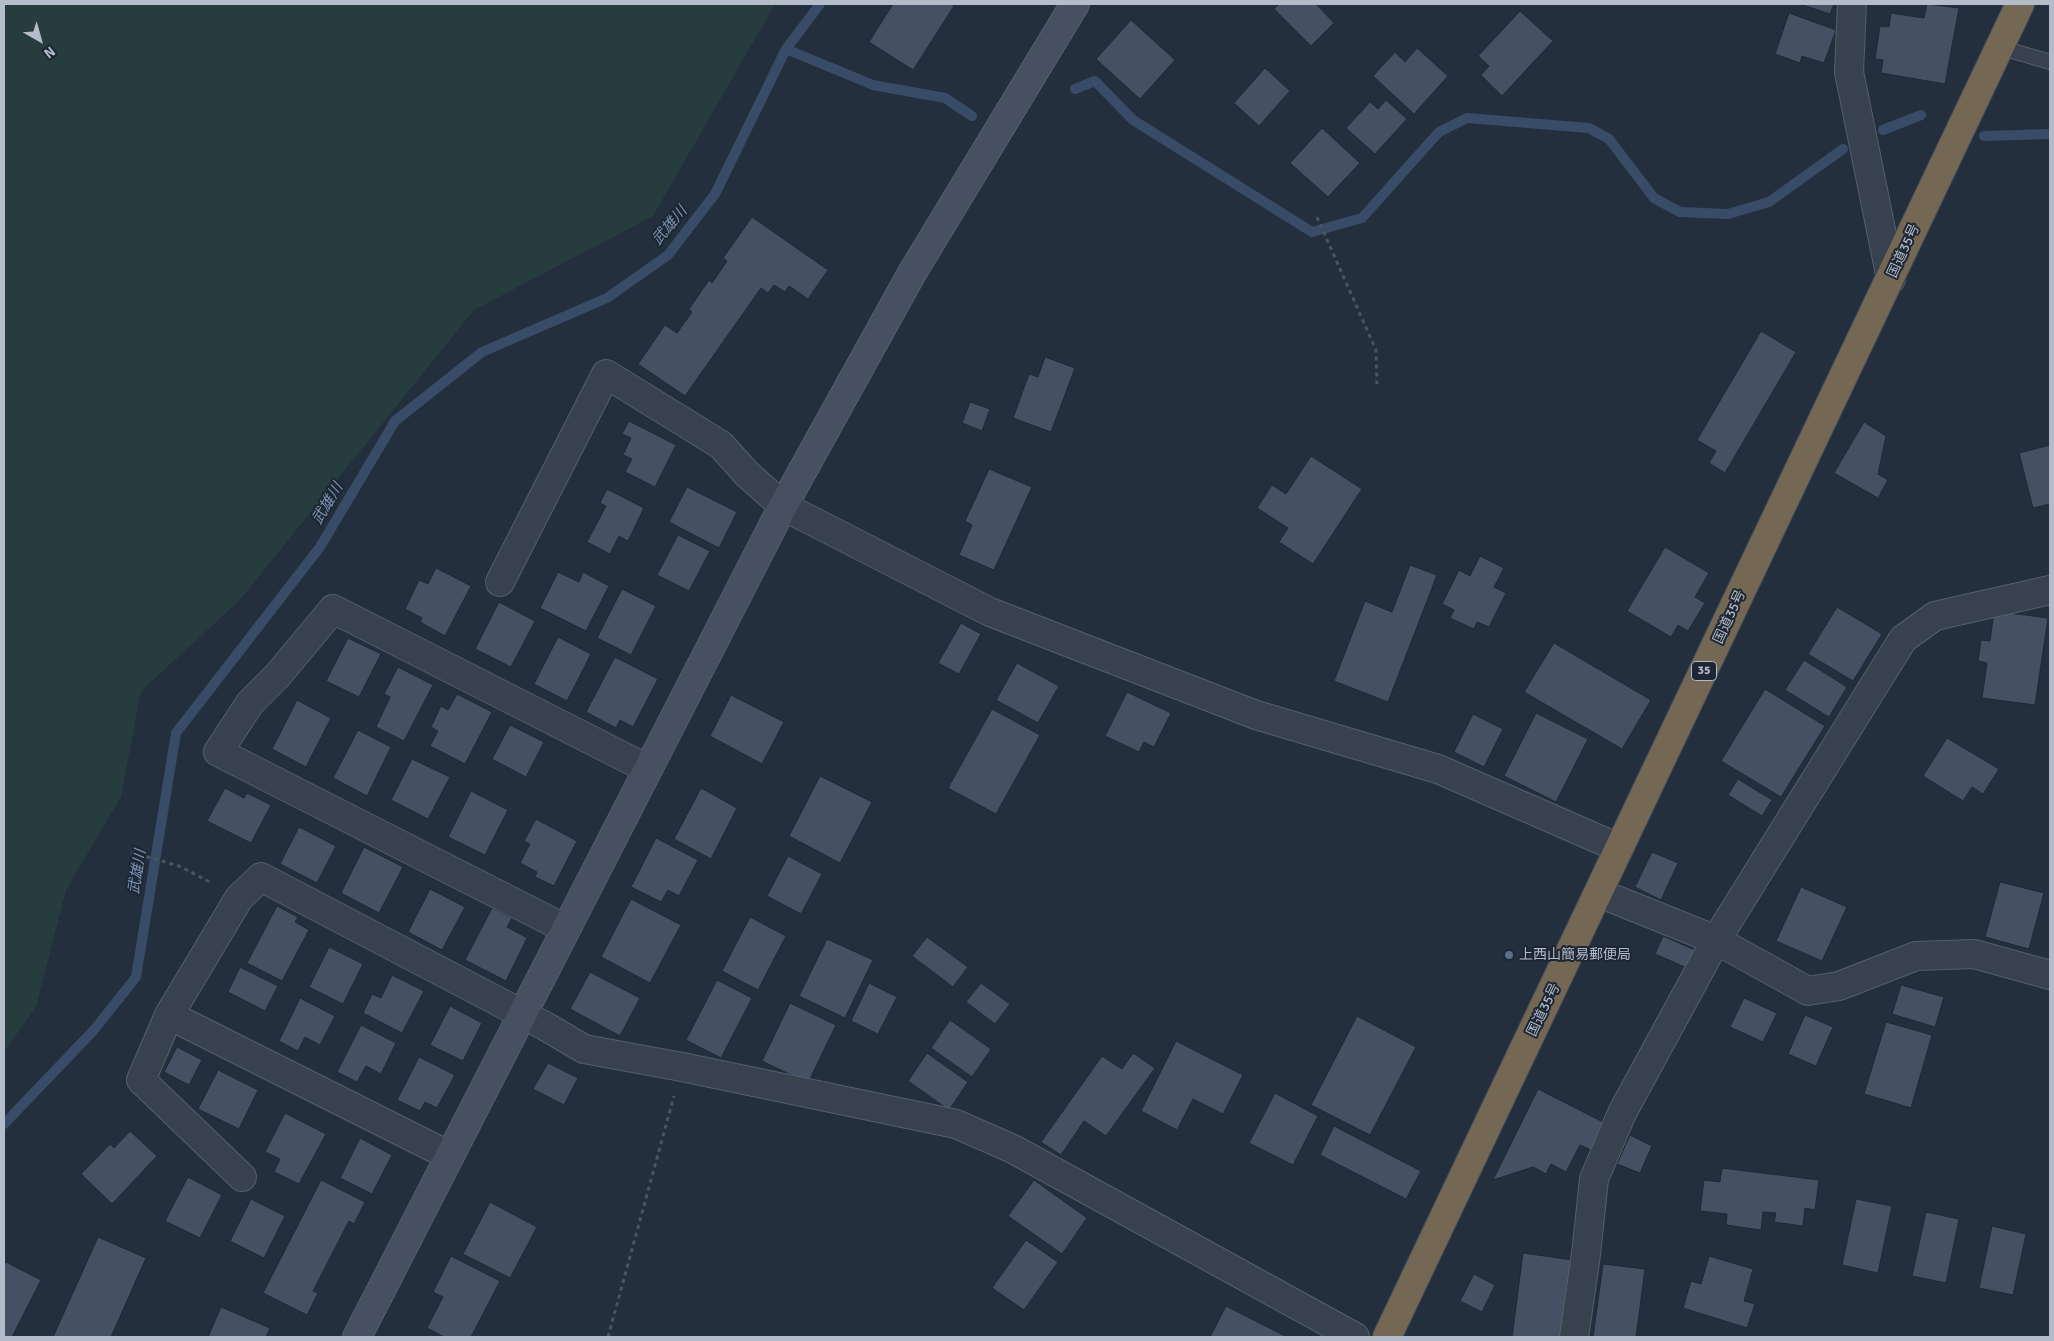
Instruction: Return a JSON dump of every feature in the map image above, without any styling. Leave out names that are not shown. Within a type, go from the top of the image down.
[{"type":"highway","name":"国道35号","points":[[1387,1337],[2020,4]]},
{"type":"street","points":[[356,1337],[783,506],[912,272],[1075,4]]},
{"type":"street","points":[[1852,4],[1849,72],[1890,279]]},
{"type":"street","points":[[500,582],[606,374],[722,445],[747,474],[783,506],[990,612],[1256,714],[1438,769],[1620,848]]},
{"type":"street","points":[[1574,1337],[1586,1254],[1594,1178],[1622,1113],[1716,940],[1903,638],[1935,616],[2050,590]]},
{"type":"street","points":[[566,929],[218,752],[250,703],[278,675],[333,610],[648,769]]},
{"type":"street","points":[[242,1177],[141,1080],[169,1015],[239,898],[261,877],[522,1014],[584,1049],[682,1067],[956,1124],[1013,1149],[1355,1337]]},
{"type":"street","points":[[1599,893],[1716,940],[1808,990],[1839,986],[1916,956],[1974,954],[2050,975]]},
{"type":"street","points":[[169,1015],[450,1156]]},
{"type":"lane","points":[[1999,47],[2050,62]]},
{"type":"path","points":[[1317,216],[1376,350],[1377,384]]},
{"type":"path","points":[[131,852],[179,866],[239,898]]},
{"type":"path","points":[[608,1337],[682,1067]]},
{"type":"green space","points":[[4,4],[775,4],[653,216],[474,310],[239,601],[141,691],[121,797],[66,890],[36,1007],[4,1052]]},
{"type":"building","points":[[893,4],[950,4],[954,6],[913,70],[869,42]]},
{"type":"building","points":[[1279,4],[1316,4],[1334,23],[1311,46],[1274,9]]},
{"type":"building","points":[[1800,4],[1834,4],[1830,14]]},
{"type":"building","points":[[1927,4],[1959,8],[1945,84],[1881,73],[1883,60],[1875,59],[1880,26],[1889,27],[1891,13],[1924,18]]},
{"type":"building","points":[[1520,11],[1553,41],[1502,96],[1481,75],[1489,66],[1478,56]]},
{"type":"building","points":[[1789,13],[1836,30],[1824,63],[1802,56],[1800,63],[1775,54]]},
{"type":"building","points":[[1131,20],[1175,60],[1140,99],[1096,59]]},
{"type":"building","points":[[1417,48],[1448,76],[1414,114],[1373,76],[1395,52],[1405,62]]},
{"type":"building","points":[[1265,68],[1290,91],[1259,126],[1234,103]]},
{"type":"building","points":[[1386,100],[1407,119],[1375,154],[1346,128],[1370,102],[1378,109]]},
{"type":"building","points":[[1322,128],[1360,163],[1328,197],[1290,163]]},
{"type":"building","points":[[752,217],[828,270],[808,299],[789,286],[785,292],[774,285],[768,293],[761,288],[685,396],[638,364],[665,325],[677,333],[692,312],[689,309],[709,280],[712,283],[727,261],[723,258]]},
{"type":"building","points":[[1761,331],[1796,352],[1725,473],[1709,463],[1716,451],[1697,440]]},
{"type":"building","points":[[1045,357],[1075,368],[1051,432],[1013,418],[1029,374],[1038,377]]},
{"type":"building","points":[[970,402],[990,409],[982,431],[962,423]]},
{"type":"building","points":[[629,421],[676,445],[655,487],[625,472],[632,459],[623,455],[631,438],[622,434]]},
{"type":"building","points":[[1864,422],[1886,436],[1878,474],[1888,480],[1878,498],[1834,473]]},
{"type":"building","points":[[2050,445],[2050,504],[2033,508],[2019,453]]},
{"type":"building","points":[[1311,456],[1362,489],[1313,564],[1279,542],[1288,528],[1257,508],[1272,485],[1286,494]]},
{"type":"building","points":[[989,469],[1032,487],[994,570],[959,555],[972,525],[965,521]]},
{"type":"building","points":[[687,487],[737,512],[719,548],[669,522]]},
{"type":"building","points":[[607,489],[644,508],[628,541],[619,536],[610,554],[587,542],[606,506],[600,503]]},
{"type":"building","points":[[678,535],[710,551],[689,591],[657,575]]},
{"type":"building","points":[[1665,547],[1709,573],[1695,597],[1705,603],[1688,631],[1678,625],[1671,637],[1627,611]]},
{"type":"building","points":[[1480,556],[1504,568],[1494,587],[1506,593],[1489,627],[1477,622],[1474,629],[1450,618],[1454,610],[1442,604],[1459,570],[1470,576]]},
{"type":"building","points":[[1410,565],[1437,575],[1388,702],[1334,681],[1365,601],[1392,612]]},
{"type":"building","points":[[436,568],[471,586],[445,636],[420,622],[422,618],[405,609],[419,580],[428,584]]},
{"type":"building","points":[[558,572],[579,582],[583,572],[609,586],[586,631],[540,608]]},
{"type":"building","points":[[622,589],[656,606],[631,655],[597,638]]},
{"type":"building","points":[[499,602],[535,621],[511,667],[475,649]]},
{"type":"building","points":[[1837,607],[1882,634],[1853,681],[1808,654]]},
{"type":"building","points":[[1994,611],[2048,618],[2035,705],[1982,698],[1987,663],[1978,661],[1981,640],[1990,641]]},
{"type":"building","points":[[961,623],[981,634],[959,674],[938,663]]},
{"type":"building","points":[[558,637],[591,654],[567,701],[534,684]]},
{"type":"building","points":[[348,638],[381,654],[359,697],[326,681]]},
{"type":"building","points":[[1554,643],[1651,700],[1622,749],[1524,692]]},
{"type":"building","points":[[615,657],[658,679],[633,727],[620,720],[616,728],[586,712]]},
{"type":"building","points":[[1804,660],[1847,687],[1829,717],[1785,690]]},
{"type":"building","points":[[1017,663],[1059,686],[1038,723],[996,700]]},
{"type":"building","points":[[398,667],[433,685],[404,741],[376,727],[390,697],[384,694]]},
{"type":"building","points":[[1765,689],[1825,726],[1781,797],[1721,761]]},
{"type":"building","points":[[1127,692],[1171,713],[1154,747],[1144,742],[1139,752],[1105,736]]},
{"type":"building","points":[[457,694],[492,712],[465,764],[430,746],[438,731],[431,727],[441,706],[448,710]]},
{"type":"building","points":[[731,695],[784,722],[762,764],[710,736]]},
{"type":"building","points":[[297,700],[331,718],[306,767],[272,749]]},
{"type":"building","points":[[992,709],[1040,735],[996,814],[948,788]]},
{"type":"building","points":[[1536,713],[1588,739],[1556,802],[1504,776]]},
{"type":"building","points":[[1473,714],[1503,729],[1484,767],[1454,752]]},
{"type":"building","points":[[510,725],[544,742],[526,777],[492,759]]},
{"type":"building","points":[[358,730],[391,747],[367,796],[333,778]]},
{"type":"building","points":[[1947,738],[1999,769],[1983,794],[1972,787],[1963,801],[1923,776]]},
{"type":"building","points":[[412,759],[450,777],[428,819],[391,800]]},
{"type":"building","points":[[820,776],[872,802],[840,863],[789,836]]},
{"type":"building","points":[[1738,779],[1772,800],[1762,816],[1728,795]]},
{"type":"building","points":[[225,788],[244,798],[247,793],[271,805],[251,843],[207,821]]},
{"type":"building","points":[[701,788],[737,808],[711,859],[674,839]]},
{"type":"building","points":[[471,791],[508,810],[485,855],[448,837]]},
{"type":"building","points":[[536,819],[577,841],[554,886],[535,877],[537,872],[520,863],[530,844],[524,841]]},
{"type":"building","points":[[299,827],[336,846],[317,883],[280,864]]},
{"type":"building","points":[[656,838],[698,860],[679,896],[668,890],[661,902],[631,887]]},
{"type":"building","points":[[364,847],[403,867],[379,913],[341,893]]},
{"type":"building","points":[[1652,852],[1678,863],[1661,900],[1635,887]]},
{"type":"building","points":[[788,856],[822,874],[801,914],[767,896]]},
{"type":"building","points":[[2000,882],[2044,893],[2029,949],[1985,937]]},
{"type":"building","points":[[1801,887],[1847,907],[1822,961],[1776,941]]},
{"type":"building","points":[[430,889],[465,907],[442,950],[408,932]]},
{"type":"building","points":[[631,899],[681,925],[650,983],[601,957]]},
{"type":"building","points":[[277,906],[298,917],[295,922],[309,930],[282,981],[247,963]]},
{"type":"building","points":[[492,908],[512,918],[507,927],[527,938],[506,981],[465,960]]},
{"type":"building","points":[[750,917],[786,936],[758,990],[722,971]]},
{"type":"building","points":[[1663,936],[1695,950],[1687,968],[1655,954]]},
{"type":"building","points":[[927,937],[968,967],[953,987],[912,956]]},
{"type":"building","points":[[827,939],[873,960],[845,1018],[799,996]]},
{"type":"building","points":[[329,947],[363,964],[343,1004],[309,987]]},
{"type":"building","points":[[240,967],[278,986],[265,1011],[228,992]]},
{"type":"building","points":[[590,972],[640,998],[620,1036],[570,1009]]},
{"type":"building","points":[[392,975],[424,991],[402,1033],[363,1013],[372,994],[381,998]]},
{"type":"building","points":[[717,980],[752,998],[721,1058],[686,1040]]},
{"type":"building","points":[[869,983],[897,997],[878,1034],[851,1021]]},
{"type":"building","points":[[981,983],[1010,1004],[995,1024],[966,1002]]},
{"type":"building","points":[[1901,985],[1944,997],[1935,1027],[1892,1014]]},
{"type":"building","points":[[300,998],[335,1016],[320,1045],[305,1037],[298,1051],[279,1041]]},
{"type":"building","points":[[1744,998],[1777,1013],[1763,1042],[1730,1027]]},
{"type":"building","points":[[790,1003],[836,1025],[808,1083],[762,1061]]},
{"type":"building","points":[[450,1006],[482,1023],[463,1061],[430,1045]]},
{"type":"building","points":[[1805,1015],[1833,1027],[1816,1066],[1788,1054]]},
{"type":"building","points":[[1357,1016],[1416,1047],[1370,1135],[1311,1105]]},
{"type":"building","points":[[950,1020],[991,1049],[972,1077],[931,1048]]},
{"type":"building","points":[[1886,1022],[1932,1035],[1911,1108],[1864,1094]]},
{"type":"building","points":[[361,1025],[396,1043],[381,1074],[366,1066],[357,1082],[337,1072]]},
{"type":"building","points":[[1176,1041],[1243,1075],[1223,1114],[1193,1099],[1177,1130],[1141,1111]]},
{"type":"building","points":[[177,1047],[202,1060],[189,1085],[164,1072]]},
{"type":"building","points":[[927,1053],[968,1082],[949,1110],[908,1081]]},
{"type":"building","points":[[1133,1053],[1155,1068],[1106,1136],[1084,1121],[1061,1155],[1041,1142],[1102,1056],[1122,1069]]},
{"type":"building","points":[[419,1057],[455,1075],[437,1108],[425,1102],[420,1111],[397,1100]]},
{"type":"building","points":[[548,1063],[578,1078],[564,1105],[533,1089]]},
{"type":"building","points":[[218,1070],[258,1090],[239,1129],[198,1109]]},
{"type":"building","points":[[1538,1089],[1605,1123],[1591,1150],[1580,1145],[1566,1172],[1551,1164],[1546,1174],[1533,1167],[1493,1180]]},
{"type":"building","points":[[1275,1093],[1318,1116],[1293,1165],[1249,1143]]},
{"type":"building","points":[[285,1113],[326,1134],[299,1184],[274,1172],[280,1159],[265,1152]]},
{"type":"building","points":[[1334,1126],[1421,1171],[1406,1199],[1320,1155]]},
{"type":"building","points":[[130,1131],[157,1156],[112,1204],[81,1174],[110,1144],[114,1148]]},
{"type":"building","points":[[1630,1135],[1652,1146],[1640,1173],[1617,1164]]},
{"type":"building","points":[[360,1138],[392,1155],[372,1194],[340,1178]]},
{"type":"building","points":[[1722,1168],[1819,1180],[1815,1210],[1805,1208],[1803,1226],[1774,1222],[1776,1213],[1763,1212],[1761,1230],[1726,1225],[1727,1214],[1700,1211],[1704,1180],[1720,1182]]},
{"type":"building","points":[[188,1177],[222,1195],[200,1238],[165,1221]]},
{"type":"building","points":[[321,1180],[365,1202],[354,1224],[349,1221],[313,1291],[318,1293],[307,1315],[263,1293]]},
{"type":"building","points":[[1034,1180],[1087,1218],[1062,1254],[1008,1216]]},
{"type":"building","points":[[251,1199],[285,1216],[264,1258],[230,1241]]},
{"type":"building","points":[[1856,1199],[1892,1206],[1878,1273],[1842,1265]]},
{"type":"building","points":[[490,1202],[537,1227],[510,1278],[463,1254]]},
{"type":"building","points":[[1926,1212],[1959,1219],[1946,1283],[1912,1276]]},
{"type":"building","points":[[1992,1226],[2026,1234],[2013,1295],[1979,1288]]},
{"type":"building","points":[[98,1237],[146,1258],[111,1337],[53,1337]]},
{"type":"building","points":[[1026,1240],[1058,1262],[1024,1310],[992,1288]]},
{"type":"building","points":[[1523,1253],[1573,1260],[1563,1337],[1512,1337]]},
{"type":"building","points":[[451,1256],[500,1281],[471,1337],[444,1337],[427,1328],[443,1297],[433,1292]]},
{"type":"building","points":[[1709,1256],[1753,1269],[1744,1301],[1755,1304],[1747,1328],[1683,1308],[1691,1281],[1701,1284]]},
{"type":"building","points":[[6,1262],[41,1280],[12,1337],[4,1337],[4,1265]]},
{"type":"building","points":[[1603,1264],[1645,1269],[1636,1337],[1593,1337]]},
{"type":"building","points":[[1474,1274],[1495,1285],[1482,1312],[1460,1301]]},
{"type":"building","points":[[1226,1306],[1287,1337],[1210,1337]]},
{"type":"building","points":[[221,1307],[270,1328],[266,1337],[208,1337]]},
{"type":"waterway","name":"武雄川","points":[[4,1124],[94,1030],[136,977],[176,733],[320,547],[395,421],[482,352],[607,298],[668,255],[715,194],[786,49],[820,4]]},
{"type":"waterway","points":[[786,49],[873,85],[945,98],[972,116]]},
{"type":"waterway","points":[[1075,89],[1095,81],[1133,120],[1312,232],[1362,218],[1439,132],[1467,118],[1589,128],[1609,139],[1654,198],[1680,212],[1728,214],[1769,202],[1843,149]]},
{"type":"waterway","points":[[1883,130],[1921,115]]},
{"type":"waterway","points":[[1984,136],[2050,134]]},
{"type":"place","name":"上西山簡易郵便局","points":[[1509,955]]}]
